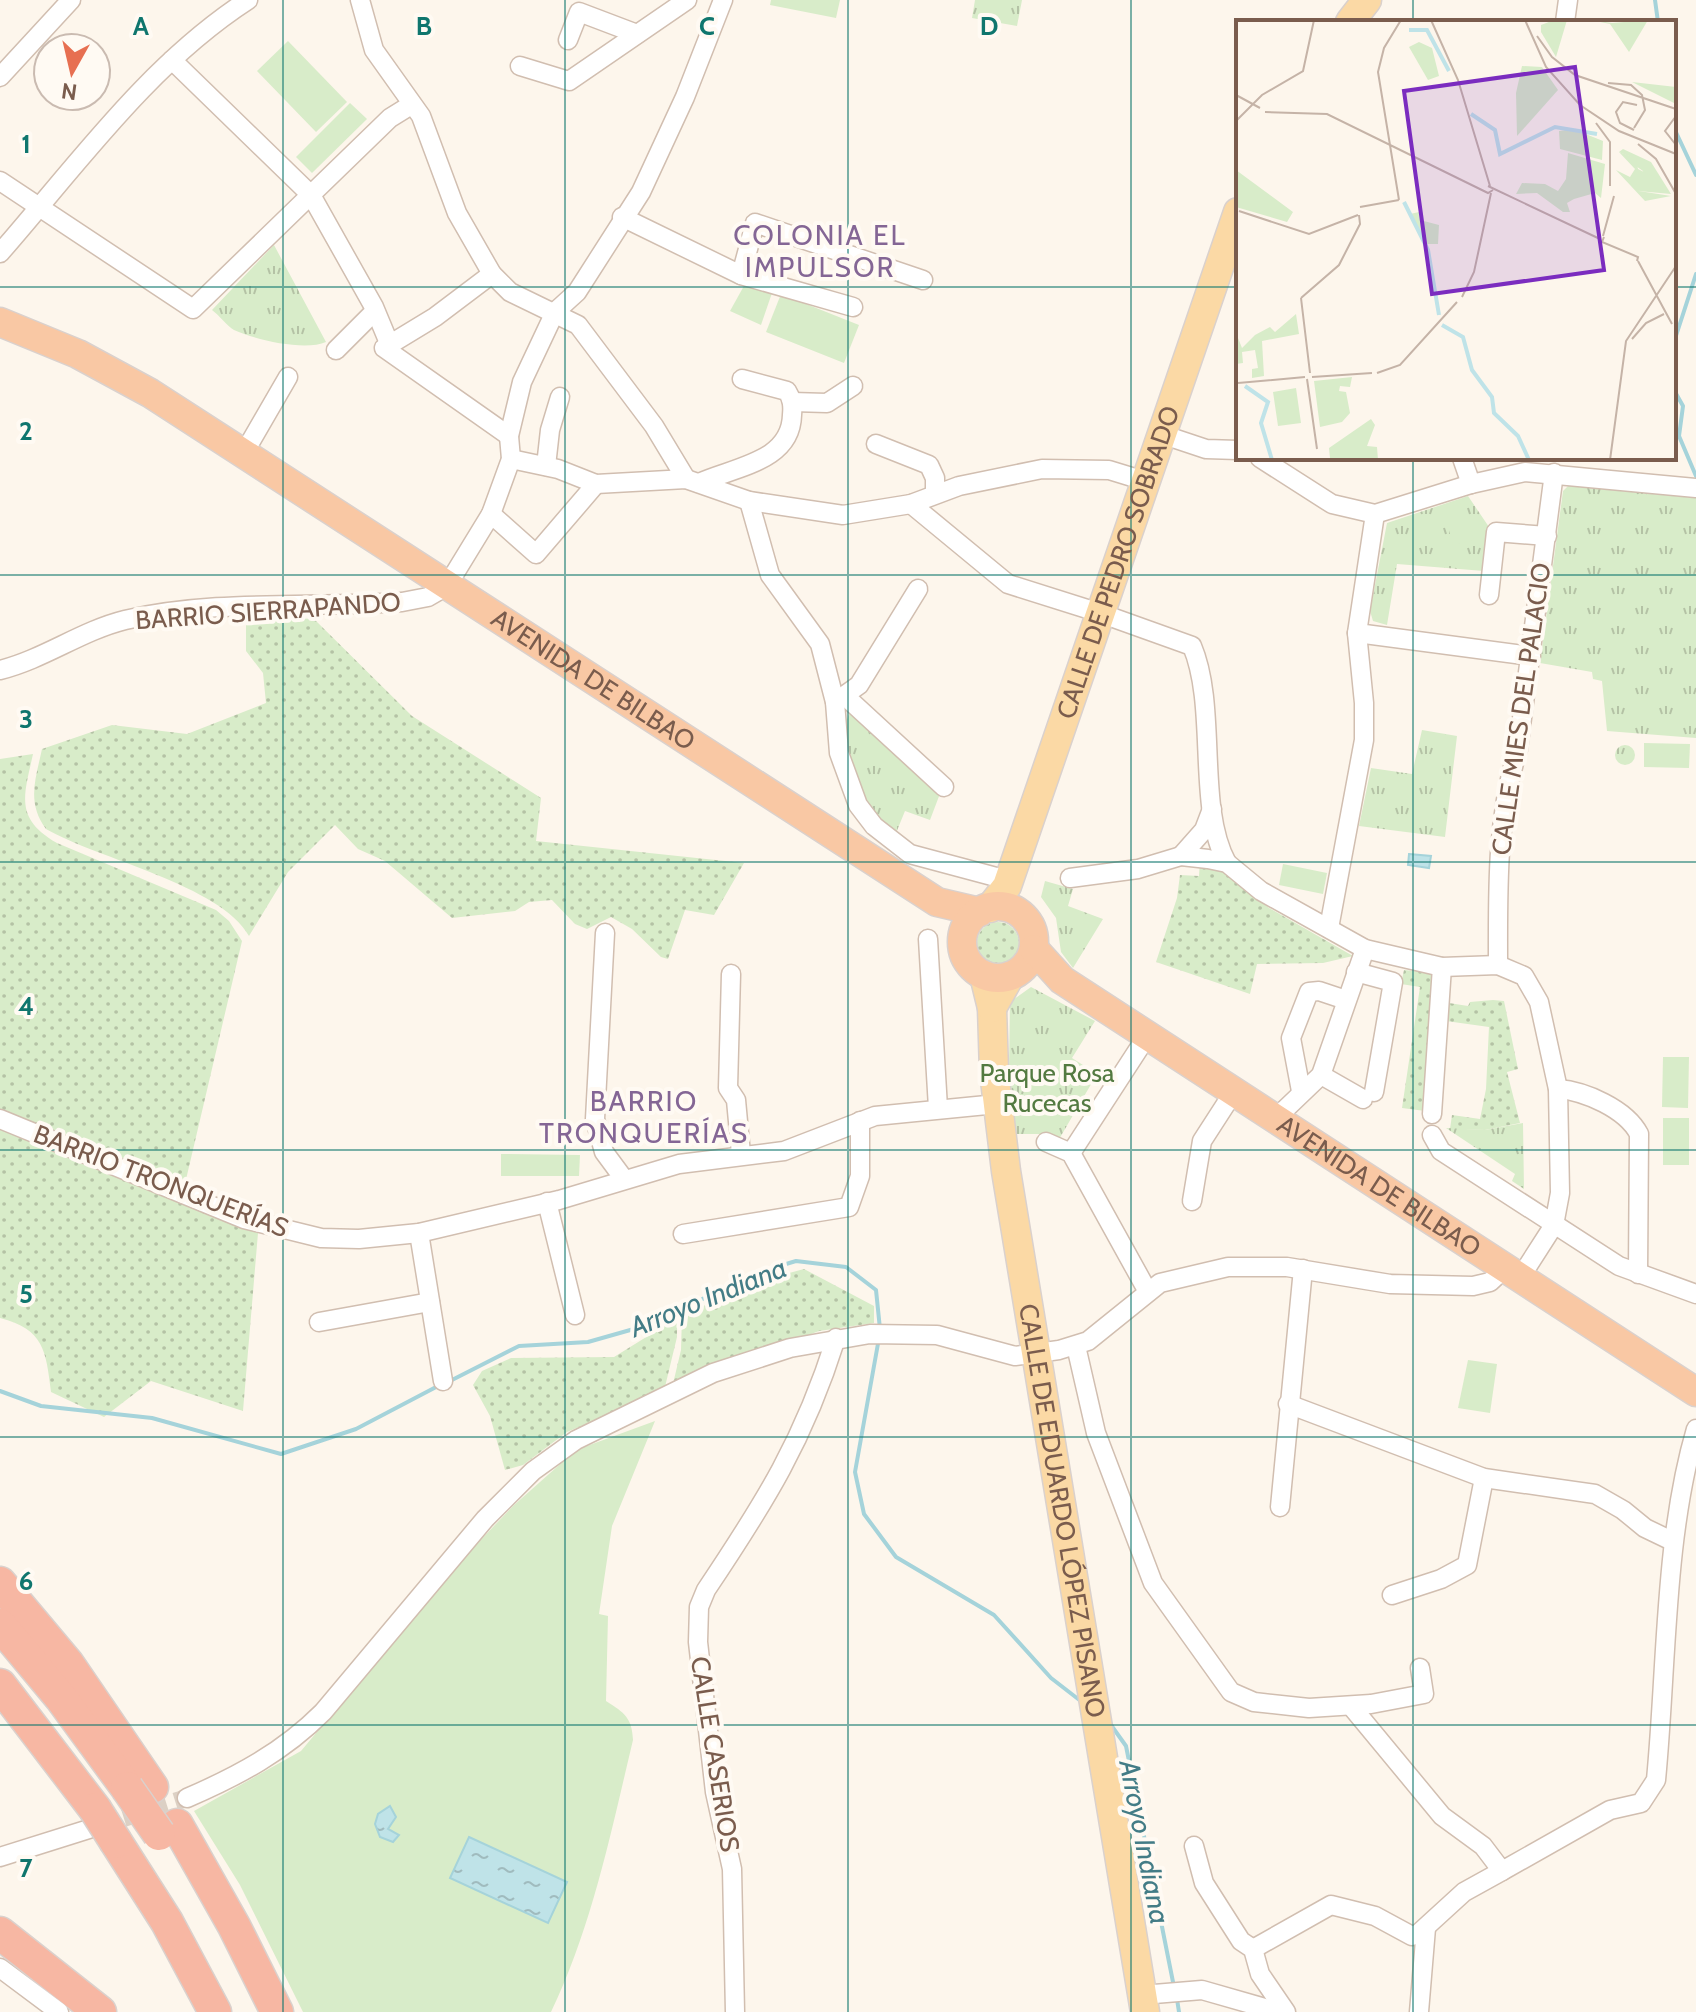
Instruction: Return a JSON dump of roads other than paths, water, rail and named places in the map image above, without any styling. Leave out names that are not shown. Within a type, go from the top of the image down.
[{"type":"highway","name":"AVENIDA DE BILBAO","points":[[4,321],[109,369],[244,453],[944,906],[963,935]]},
{"type":"highway","name":"AVENIDA DE BILBAO","points":[[944,906],[992,902]]},
{"type":"highway","points":[[992,902],[1018,913],[1032,929],[1012,968],[966,959],[963,935],[992,902]]},
{"type":"highway","name":"AVENIDA DE BILBAO","points":[[1012,968],[1062,980],[1696,1392]]},
{"type":"highway","points":[[3,1596],[61,1698],[140,1788],[174,1819],[228,1915],[277,2012]]},
{"type":"highway","points":[[0,1685],[167,1922],[215,2012]]},
{"type":"highway","points":[[174,1819],[258,2012]]},
{"type":"highway","points":[[0,1933],[99,2011]]},
{"type":"highway","points":[[0,1942],[99,2011]]},
{"type":"main road","points":[[1336,20],[1351,0]]},
{"type":"main road","points":[[1352,20],[1367,0]]},
{"type":"main road","name":"CALLE DE PEDRO SOBRADO","points":[[1018,913],[1023,872],[1106,615],[1145,481],[1236,218]]},
{"type":"main road","name":"CALLE DE PEDRO SOBRADO","points":[[992,902],[1173,438],[1236,252]]},
{"type":"main road","name":"CALLE DE EDUARDO LÓPEZ PISANO","points":[[1012,968],[992,1008],[997,1104],[1095,1712],[1159,1997]]},
{"type":"street","points":[[0,77],[71,0]]},
{"type":"street","points":[[0,253],[172,60],[204,30],[248,0]]},
{"type":"street","points":[[360,0],[374,50],[428,132],[457,213],[492,274],[510,292],[578,325],[692,481],[749,501],[843,515],[911,504],[975,482],[1067,467],[1109,470],[1145,481]]},
{"type":"street","points":[[520,66],[569,81],[687,0]]},
{"type":"street","points":[[1565,20],[1568,0]]},
{"type":"street","points":[[447,586],[491,514],[511,459],[509,436],[517,396],[555,312],[577,292],[622,217],[641,192],[685,97],[715,3]]},
{"type":"street","points":[[568,40],[579,12],[637,34]]},
{"type":"street","points":[[172,60],[311,195],[375,311],[386,345],[509,436]]},
{"type":"street","points":[[0,181],[193,309],[399,109],[411,105]]},
{"type":"street","points":[[622,217],[741,275],[853,307]]},
{"type":"street","points":[[741,275],[755,223],[923,280]]},
{"type":"street","points":[[386,345],[435,317],[492,274]]},
{"type":"street","points":[[336,350],[375,311]]},
{"type":"street","points":[[244,453],[288,377]]},
{"type":"street","points":[[511,459],[546,466],[596,484],[692,481],[777,452],[789,435],[792,402],[787,391],[742,379]]},
{"type":"street","points":[[792,402],[827,403],[853,386]]},
{"type":"street","points":[[546,466],[550,430],[560,397]]},
{"type":"street","points":[[1173,438],[1206,449],[1236,450]]},
{"type":"street","points":[[876,444],[929,465],[935,478],[935,494]]},
{"type":"street","points":[[1263,460],[1332,504],[1375,514],[1524,465],[1554,473],[1692,489]]},
{"type":"street","points":[[1463,460],[1471,484]]},
{"type":"street","name":"CALLE MIES DEL PALACIO","points":[[1498,965],[1499,853],[1506,784],[1517,752],[1554,473]]},
{"type":"street","points":[[491,514],[536,554],[596,484]]},
{"type":"street","points":[[749,501],[770,575],[820,644],[840,699],[839,753],[847,782],[874,826],[910,854],[996,877],[992,902]]},
{"type":"street","points":[[174,1819],[297,1738],[323,1712],[485,1519],[551,1456],[713,1373],[836,1338],[870,1334],[937,1335],[1015,1356],[1037,1355],[1076,1346],[1107,1329],[1148,1292],[1173,1278],[1228,1267],[1303,1269],[1390,1284],[1473,1286],[1513,1273],[1554,1225],[1559,1212],[1558,1089],[1534,988],[1517,970],[1498,965],[1442,967],[1365,949],[1261,891],[1227,863],[1218,843],[1202,690],[1192,646],[1008,584],[911,504]]},
{"type":"street","points":[[1329,928],[1364,740],[1364,703],[1357,633],[1375,514]]},
{"type":"street","name":"CALLE MIES DEL PALACIO","points":[[1489,595],[1496,532],[1547,536]]},
{"type":"street","name":"BARRIO SIERRAPANDO","points":[[0,670],[32,660],[99,628],[155,615],[402,602],[428,597],[447,586]]},
{"type":"street","points":[[840,699],[869,671],[918,589]]},
{"type":"street","points":[[1357,633],[1531,656]]},
{"type":"street","points":[[840,699],[944,787]]},
{"type":"street","points":[[1181,856],[1204,830],[1213,807]]},
{"type":"street","points":[[1070,878],[1138,869],[1181,856],[1227,863]]},
{"type":"street","points":[[605,933],[595,1119],[604,1152],[624,1179]]},
{"type":"street","points":[[928,939],[938,1108]]},
{"type":"street","points":[[1275,1119],[1321,1075],[1365,949]]},
{"type":"street","points":[[1432,1114],[1442,967]]},
{"type":"street","points":[[1321,1075],[1368,1096],[1393,982],[1356,972]]},
{"type":"street","points":[[731,974],[728,1088],[736,1100],[741,1154]]},
{"type":"street","points":[[1301,1091],[1291,1038],[1309,992],[1319,991],[1346,1000]]},
{"type":"street","points":[[1071,1153],[1147,1036]]},
{"type":"street","points":[[1558,1089],[1573,1090],[1628,1117],[1639,1134],[1638,1274]]},
{"type":"street","points":[[1192,1201],[1202,1141],[1233,1093]]},
{"type":"street","name":"BARRIO TRONQUERÍAS","points":[[0,1119],[224,1211],[285,1231],[359,1239],[419,1233],[547,1202],[679,1164],[804,1145],[860,1121],[938,1108],[997,1104]]},
{"type":"street","points":[[683,1234],[849,1207],[860,1176],[860,1121]]},
{"type":"street","points":[[1432,1135],[1441,1151],[1554,1225],[1638,1274],[1696,1294]]},
{"type":"street","points":[[1046,1142],[1071,1153],[1148,1292]]},
{"type":"street","points":[[547,1202],[575,1315]]},
{"type":"street","points":[[419,1233],[422,1302],[443,1381]]},
{"type":"street","points":[[1280,1507],[1303,1269]]},
{"type":"street","points":[[319,1322],[422,1302]]},
{"type":"street","name":"CALLE CASERIOS","points":[[735,2012],[732,1869],[707,1733],[698,1642],[699,1607],[706,1590],[770,1496],[794,1450],[820,1389],[836,1338]]},
{"type":"street","points":[[1076,1346],[1096,1433],[1153,1583],[1231,1692],[1254,1702],[1309,1708],[1351,1706],[1424,1694],[1420,1668]]},
{"type":"street","points":[[1288,1404],[1484,1478],[1595,1494],[1623,1510],[1645,1528],[1672,1541]]},
{"type":"street","points":[[1419,2012],[1419,1932],[1464,1892],[1610,1810],[1641,1803],[1653,1789],[1673,1582],[1672,1541],[1696,1429]]},
{"type":"street","points":[[1392,1595],[1467,1565],[1484,1478]]},
{"type":"street","points":[[1351,1706],[1442,1816],[1483,1846],[1502,1871]]},
{"type":"street","points":[[0,1857],[100,1826]]},
{"type":"street","points":[[1194,1846],[1199,1872],[1211,1896],[1241,1941],[1253,1949],[1260,1974],[1286,2012]]},
{"type":"street","points":[[1253,1949],[1331,1905],[1419,1932]]},
{"type":"street","points":[[0,1968],[59,2012]]},
{"type":"street","points":[[1159,1997],[1211,1992],[1279,2012]]},
{"type":"water","points":[[1409,854],[1431,856],[1429,868],[1408,865]]},
{"type":"water","points":[[390,1806],[396,1817],[388,1829],[399,1835],[393,1842],[380,1837],[375,1824],[378,1814]]},
{"type":"water","points":[[469,1837],[567,1882],[548,1923],[450,1878]]},
{"type":"waterway","points":[[1655,0],[1658,20]]},
{"type":"waterway","points":[[1676,132],[1696,175]]},
{"type":"waterway","points":[[1676,336],[1696,274]]},
{"type":"waterway","points":[[1676,394],[1683,406],[1679,436],[1696,476]]},
{"type":"waterway","name":"Arroyo Indiana","points":[[450,1381],[519,1346],[588,1342],[662,1321],[743,1277],[796,1261],[846,1267],[876,1290],[880,1329]]},
{"type":"waterway","name":"Arroyo Indiana","points":[[879,1338],[855,1472],[864,1514],[896,1557],[994,1615],[1051,1678],[1082,1702]]},
{"type":"waterway","name":"Arroyo Indiana","points":[[0,1391],[41,1406],[152,1418],[281,1454],[356,1429],[438,1386]]},
{"type":"waterway","name":"Arroyo Indiana","points":[[1111,1725],[1126,1746],[1174,1987]]},
{"type":"waterway","name":"Arroyo Indiana","points":[[1177,1999],[1179,2012]]},
{"type":"tunnel","points":[[98,1826],[187,1798]]},
{"type":"district","name":"COLONIA EL IMPULSOR","points":[[820,251]]},
{"type":"district","name":"BARRIO TRONQUERÍAS","points":[[644,1117]]},
{"type":"park label","name":"Parque Rosa Rucecas","points":[[1047,1088]]}]
